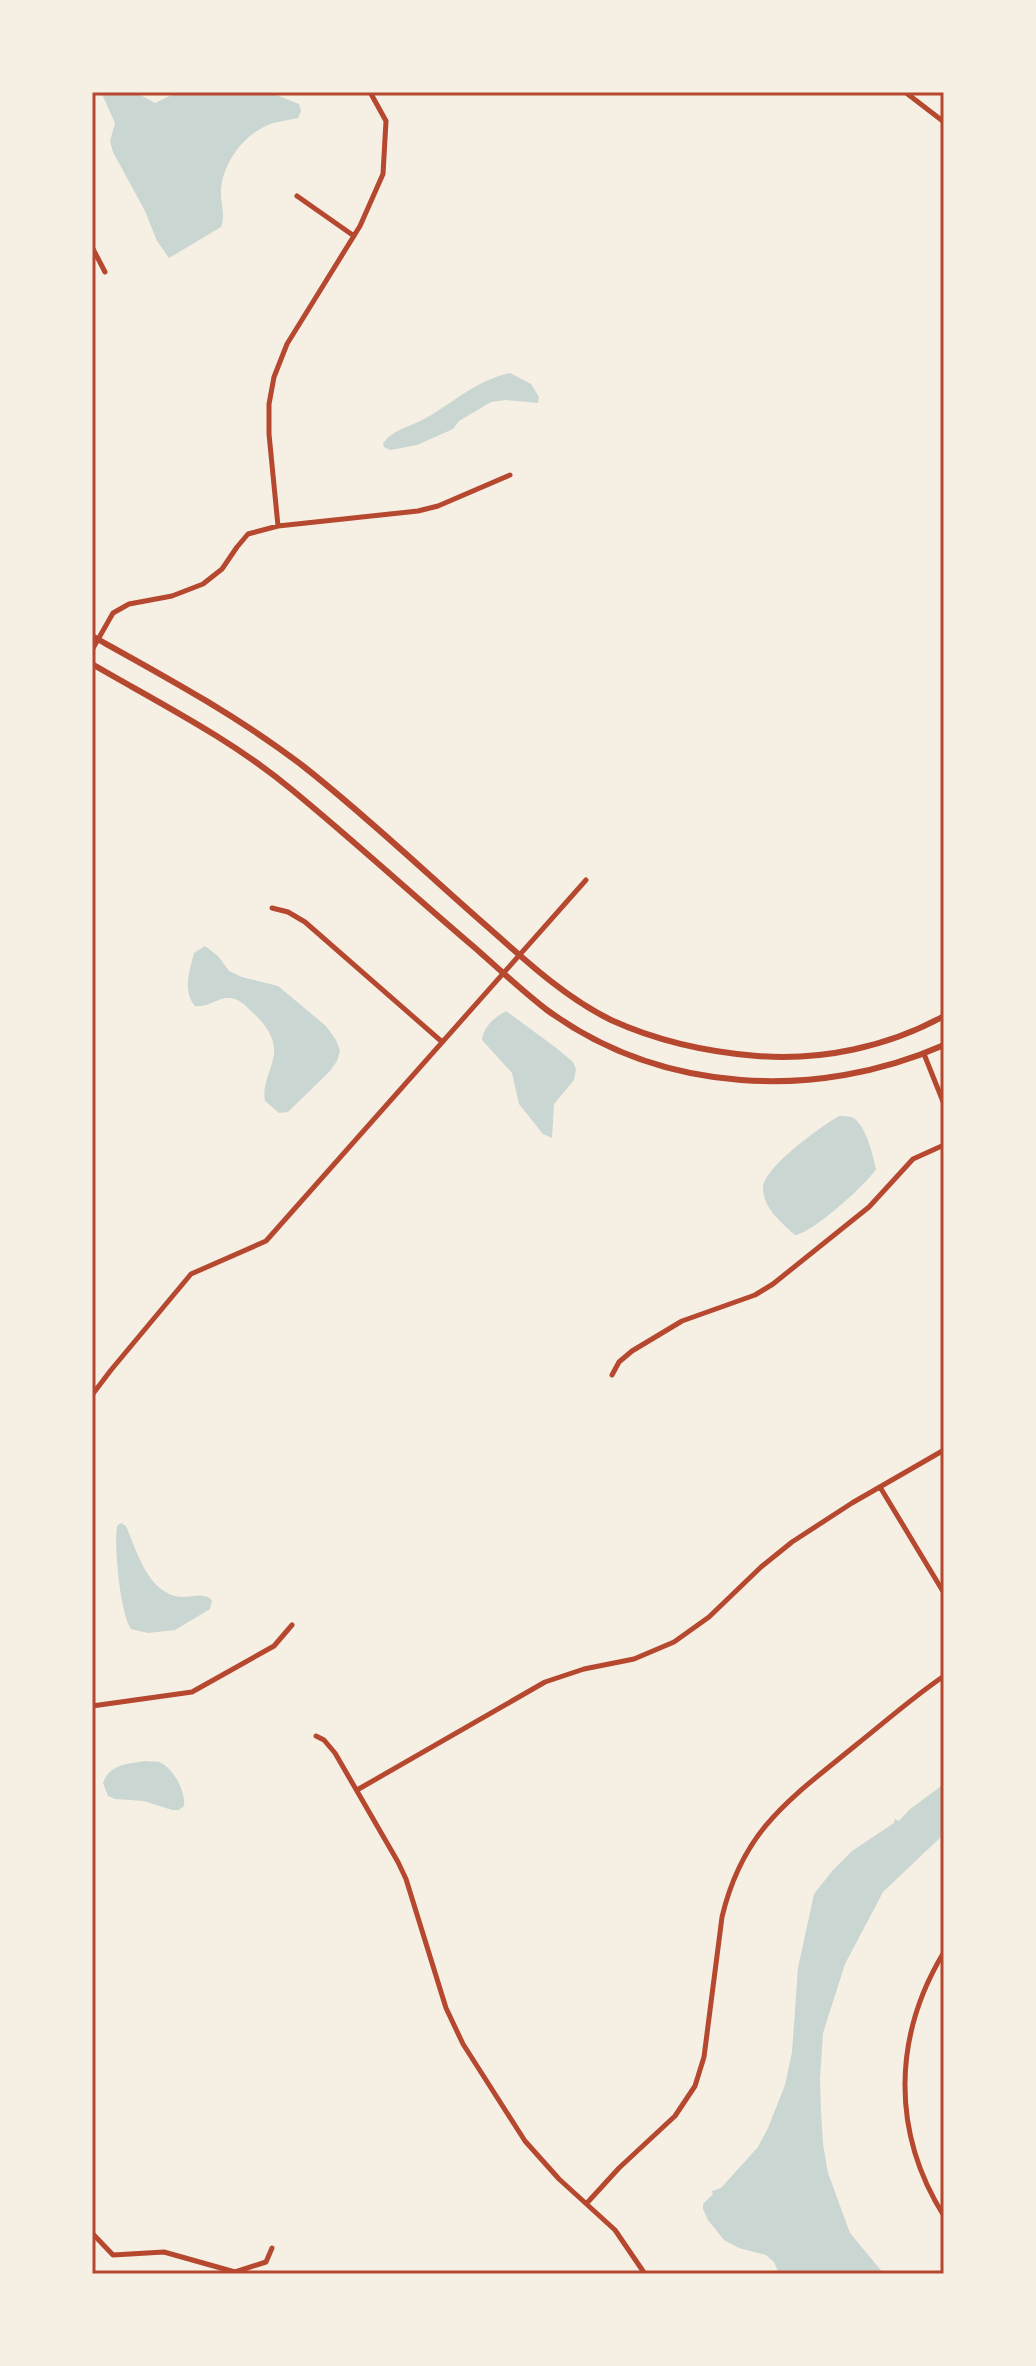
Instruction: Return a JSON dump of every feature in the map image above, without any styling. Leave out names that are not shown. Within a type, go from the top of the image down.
[{"type":"main road","points":[[95,637],[236,720],[303,767],[520,956],[562,989],[609,1019],[656,1038],[732,1054],[776,1057],[839,1052],[880,1043],[915,1031],[944,1016]]},
{"type":"main road","points":[[92,664],[223,741],[288,786],[547,1010],[593,1037],[649,1062],[729,1079],[775,1083],[808,1081],[887,1067],[944,1045]]},
{"type":"street","points":[[278,526],[269,434],[269,404],[274,377],[287,344],[354,236],[383,174],[386,121],[370,92]]},
{"type":"street","points":[[905,92],[944,122]]},
{"type":"street","points":[[297,196],[354,236]]},
{"type":"street","points":[[92,247],[105,272]]},
{"type":"street","points":[[92,650],[95,637],[122,606],[172,596],[203,584],[222,569],[248,534],[278,526],[428,509],[510,475]]},
{"type":"street","points":[[92,1395],[191,1274],[266,1241],[586,880]]},
{"type":"street","points":[[272,908],[288,912],[305,922],[441,1041]]},
{"type":"street","points":[[924,1054],[944,1104]]},
{"type":"street","points":[[612,1375],[619,1362],[632,1351],[682,1321],[755,1295],[773,1284],[869,1207],[913,1159],[944,1145]]},
{"type":"street","points":[[357,1790],[545,1682],[584,1669],[634,1659],[674,1642],[709,1617],[792,1542],[944,1450]]},
{"type":"street","points":[[880,1487],[944,1593]]},
{"type":"street","points":[[92,1706],[192,1692],[274,1646],[292,1625]]},
{"type":"street","points":[[587,2203],[675,2116],[695,2086],[704,2057],[727,1895],[757,1834],[787,1801],[944,1676]]},
{"type":"street","points":[[316,1736],[329,1746],[357,1790],[406,1879],[446,2008],[463,2044],[525,2141],[550,2170],[615,2230],[645,2274]]},
{"type":"street","points":[[944,1952],[923,1991],[915,2014],[909,2035],[905,2084],[907,2120],[919,2166],[944,2216]]},
{"type":"street","points":[[92,2233],[113,2255],[164,2252],[235,2272],[266,2262],[272,2248]]},
{"type":"shaded area","points":[[101,92],[135,92],[155,103],[178,92],[269,92],[299,104],[301,111],[298,118],[263,127],[245,141],[231,158],[223,179],[221,227],[169,258],[157,241],[145,211],[113,152],[110,141],[115,123]]},
{"type":"shaded area","points":[[510,373],[531,384],[539,397],[538,403],[491,402],[459,421],[453,429],[417,445],[390,450],[384,447],[387,439],[397,432],[426,418],[476,386]]},
{"type":"shaded area","points":[[205,946],[218,956],[229,971],[278,986],[326,1026],[336,1040],[340,1051],[337,1061],[288,1112],[279,1113],[265,1101],[265,1085],[274,1045],[261,1021],[233,999],[221,999],[199,1006],[191,1000],[188,980],[194,953]]},
{"type":"shaded area","points":[[506,1011],[555,1047],[573,1062],[576,1069],[574,1080],[554,1104],[552,1138],[543,1134],[519,1104],[512,1073],[482,1040],[490,1023]]},
{"type":"shaded area","points":[[839,1116],[852,1117],[862,1127],[876,1169],[838,1207],[795,1235],[766,1203],[765,1180],[794,1148]]},
{"type":"shaded area","points":[[121,1523],[126,1526],[145,1570],[160,1589],[182,1597],[205,1596],[212,1600],[210,1609],[175,1630],[148,1633],[131,1629],[124,1609],[117,1563],[117,1526]]},
{"type":"shaded area","points":[[145,1761],[159,1762],[174,1774],[184,1800],[184,1806],[179,1810],[108,1796],[103,1783],[110,1772],[120,1766]]},
{"type":"shaded area","points":[[944,1784],[944,1834],[883,1892],[845,1964],[823,2033],[821,2112],[828,2173],[850,2233],[884,2274],[779,2274],[774,2262],[766,2255],[739,2248],[724,2240],[708,2220],[703,2204],[713,2194],[712,2191],[721,2188],[758,2147],[785,2085],[792,2052],[798,1968],[814,1894],[852,1851],[894,1823],[895,1819],[899,1821]]}]
